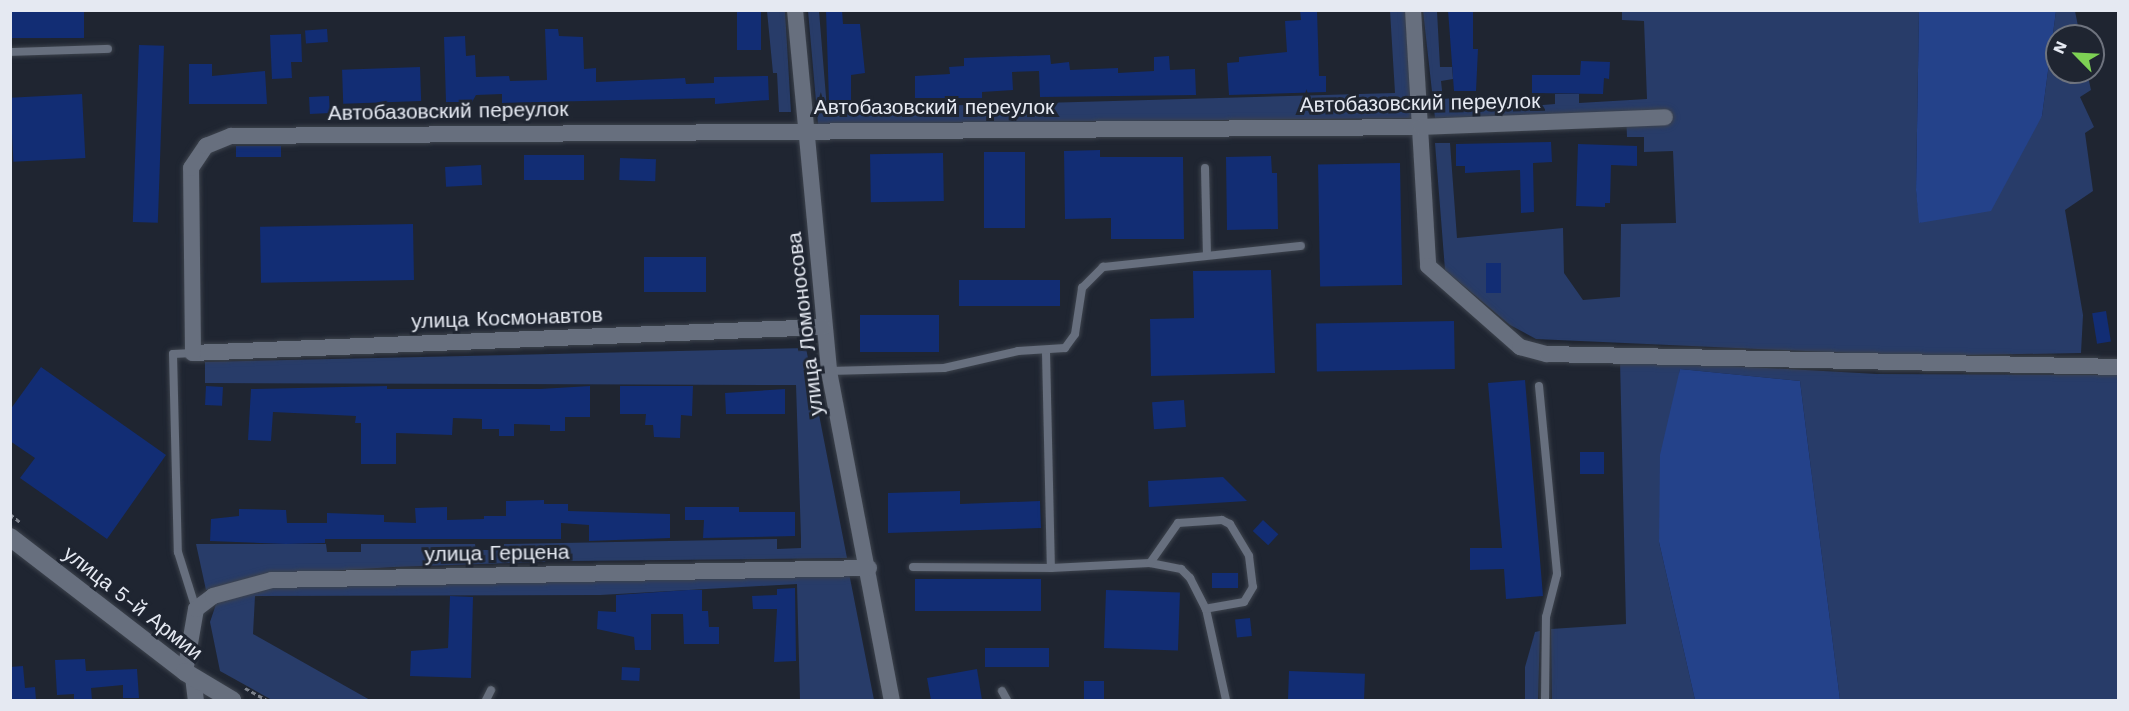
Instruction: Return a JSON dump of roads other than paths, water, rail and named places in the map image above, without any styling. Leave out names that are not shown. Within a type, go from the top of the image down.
[{"type":"street","name":"улица Ломоносова","points":[[795,10],[823,327],[829,371],[869,568],[892,700]]},
{"type":"street","points":[[1413,10],[1428,266],[1504,337],[1526,350],[1547,354],[2118,367]]},
{"type":"street","name":"Автобазовский переулок","points":[[193,353],[191,168],[206,146],[231,136],[807,130],[1421,128],[1665,117]]},
{"type":"street","name":"улица Космонавтов","points":[[193,353],[823,327]]},
{"type":"street","name":"улица 5-й Армии","points":[[10,537],[189,675],[232,700]]},
{"type":"street","name":"улица Герцена","points":[[196,609],[213,596],[272,580],[869,568]]},
{"type":"street","points":[[196,609],[189,675],[196,700]]},
{"type":"lane","points":[[10,52],[108,49]]},
{"type":"lane","points":[[1205,168],[1207,255]]},
{"type":"lane","points":[[829,371],[944,368],[1018,351],[1046,352],[1071,343],[1082,288],[1103,267],[1301,246]]},
{"type":"lane","points":[[1046,352],[1051,568]]},
{"type":"lane","points":[[193,353],[173,354],[178,552],[196,609]]},
{"type":"lane","points":[[1539,386],[1557,574],[1546,617],[1545,700]]},
{"type":"lane","points":[[1150,564],[1178,523],[1222,520],[1230,524],[1249,556],[1253,587],[1244,602],[1206,609]]},
{"type":"lane","points":[[913,567],[1051,568],[1150,564],[1181,569],[1190,578],[1206,609],[1226,700]]},
{"type":"lane","points":[[486,700],[491,690]]},
{"type":"lane","points":[[1002,691],[1007,700]]}]
